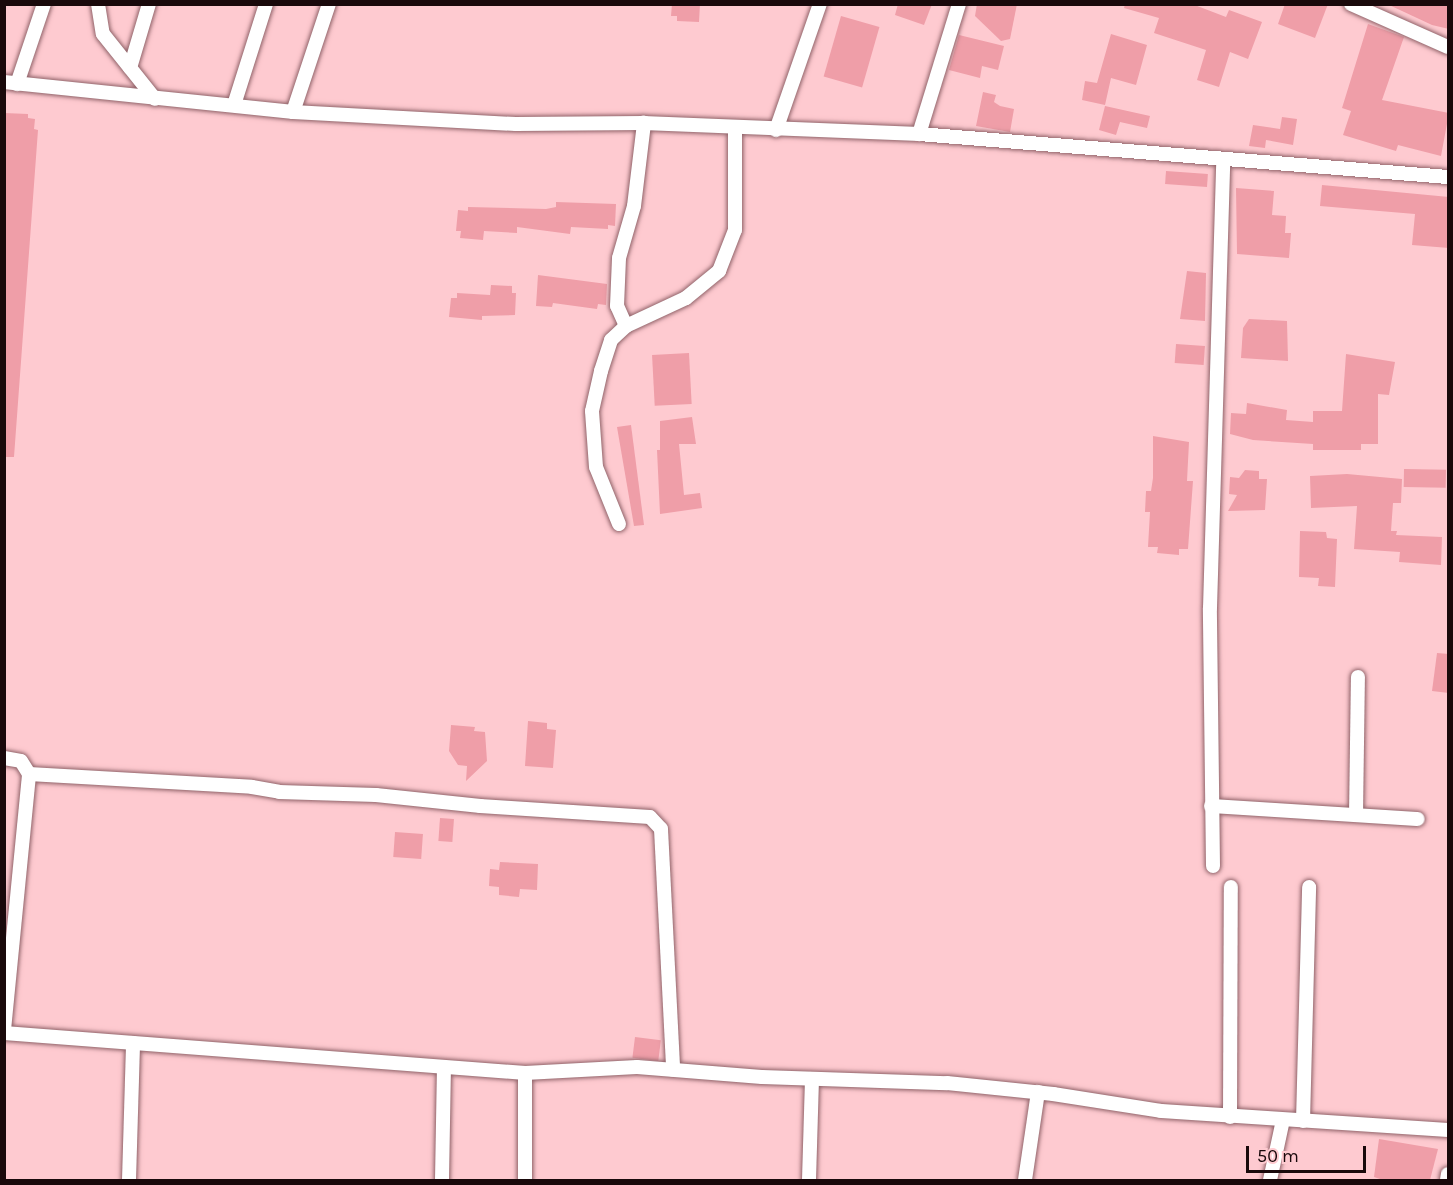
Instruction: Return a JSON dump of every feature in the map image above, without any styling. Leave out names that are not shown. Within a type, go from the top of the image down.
[{"type":"street","points":[[44,4],[11,83],[293,112],[516,124],[644,123],[735,129],[918,134],[1449,177]]},
{"type":"street","points":[[98,4],[103,34],[155,99]]},
{"type":"street","points":[[130,68],[149,4]]},
{"type":"street","points":[[234,105],[266,4]]},
{"type":"street","points":[[293,112],[329,4]]},
{"type":"street","points":[[776,130],[820,4]]},
{"type":"street","points":[[918,134],[958,4]]},
{"type":"street","points":[[1352,4],[1449,47]]},
{"type":"street","points":[[626,326],[617,306],[619,258],[634,206],[644,123]]},
{"type":"street","points":[[619,524],[596,467],[592,411],[611,340],[626,326],[686,298],[719,271],[735,230],[735,129]]},
{"type":"street","points":[[1213,866],[1210,608],[1223,160]]},
{"type":"street","points":[[1356,815],[1358,676]]},
{"type":"street","points":[[4,758],[21,761],[29,774],[12,881],[4,1031],[525,1073],[637,1067],[812,1079],[947,1083],[1038,1092],[1230,1117],[1449,1130]]},
{"type":"street","points":[[29,774],[252,787],[279,792],[376,795],[650,817],[661,829],[673,1070]]},
{"type":"street","points":[[1211,806],[1418,819]]},
{"type":"street","points":[[1230,1117],[1231,886]]},
{"type":"street","points":[[1303,1121],[1309,887]]},
{"type":"street","points":[[129,1180],[133,1043]]},
{"type":"street","points":[[442,1180],[444,1067]]},
{"type":"street","points":[[525,1073],[525,1180]]},
{"type":"street","points":[[809,1180],[812,1079]]},
{"type":"street","points":[[1025,1180],[1038,1092]]},
{"type":"street","points":[[1270,1180],[1283,1120]]},
{"type":"street","points":[[1447,1180],[1449,1174]]},
{"type":"building","points":[[672,4],[700,4],[699,22],[677,21],[677,16],[671,16]]},
{"type":"building","points":[[898,4],[932,4],[924,25],[895,15]]},
{"type":"building","points":[[977,4],[1017,4],[1010,39],[1001,41],[975,16]]},
{"type":"building","points":[[1125,4],[1192,4],[1226,17],[1229,10],[1262,22],[1248,59],[1230,52],[1219,87],[1197,80],[1206,50],[1154,33],[1159,18],[1124,8]]},
{"type":"building","points":[[1285,4],[1328,4],[1315,38],[1278,24]]},
{"type":"building","points":[[1387,4],[1449,4],[1449,29],[1432,25]]},
{"type":"building","points":[[841,16],[879,27],[862,88],[824,77]]},
{"type":"building","points":[[1368,24],[1404,37],[1382,100],[1449,113],[1441,156],[1398,145],[1396,151],[1343,135],[1351,111],[1342,108]]},
{"type":"building","points":[[1111,34],[1147,45],[1136,85],[1111,78],[1105,105],[1082,100],[1085,81],[1097,83]]},
{"type":"building","points":[[959,35],[1004,46],[998,70],[982,66],[980,78],[949,70]]},
{"type":"building","points":[[983,92],[996,95],[994,102],[1000,106],[1014,109],[1010,132],[976,126]]},
{"type":"building","points":[[1105,106],[1150,116],[1147,128],[1120,122],[1116,135],[1099,130]]},
{"type":"building","points":[[4,113],[28,114],[28,118],[35,119],[34,129],[38,130],[14,457],[4,457]]},
{"type":"building","points":[[1282,117],[1297,119],[1293,145],[1266,140],[1265,148],[1249,146],[1253,125],[1280,129]]},
{"type":"building","points":[[1166,171],[1208,174],[1207,187],[1165,184]]},
{"type":"building","points":[[1322,185],[1449,197],[1449,248],[1412,245],[1415,214],[1320,206]]},
{"type":"building","points":[[1236,188],[1274,191],[1272,215],[1286,216],[1285,233],[1291,233],[1289,258],[1237,254]]},
{"type":"building","points":[[556,202],[616,204],[615,226],[608,225],[608,229],[571,227],[570,234],[517,227],[517,233],[484,231],[483,240],[460,238],[461,231],[456,231],[458,210],[468,211],[468,207],[546,209],[556,207]]},
{"type":"building","points":[[1187,271],[1206,273],[1205,321],[1180,319]]},
{"type":"building","points":[[538,275],[607,284],[606,305],[598,304],[597,309],[553,303],[552,307],[536,306]]},
{"type":"building","points":[[491,285],[512,286],[512,293],[516,293],[515,315],[482,316],[482,320],[449,317],[451,298],[457,298],[457,293],[490,295]]},
{"type":"building","points":[[1249,319],[1287,321],[1288,361],[1241,358],[1243,328]]},
{"type":"building","points":[[1176,344],[1205,346],[1204,365],[1175,363]]},
{"type":"building","points":[[689,353],[692,404],[655,406],[652,355]]},
{"type":"building","points":[[1346,354],[1395,362],[1389,395],[1378,394],[1378,444],[1361,444],[1361,450],[1313,450],[1313,444],[1253,440],[1230,434],[1231,413],[1246,414],[1247,403],[1287,410],[1286,420],[1313,422],[1313,411],[1342,411]]},
{"type":"building","points":[[692,417],[696,444],[679,444],[684,495],[700,493],[702,508],[660,514],[657,450],[660,450],[660,421]]},
{"type":"building","points":[[631,425],[644,525],[634,526],[617,427]]},
{"type":"building","points":[[1153,436],[1189,442],[1187,481],[1193,481],[1188,549],[1179,549],[1179,555],[1157,553],[1158,547],[1148,547],[1150,512],[1145,512],[1146,491],[1151,491],[1153,478]]},
{"type":"building","points":[[1404,469],[1446,470],[1446,488],[1404,487]]},
{"type":"building","points":[[1245,470],[1259,471],[1259,479],[1267,479],[1265,510],[1228,511],[1237,495],[1229,494],[1230,477],[1239,478]]},
{"type":"building","points":[[1347,474],[1402,479],[1401,503],[1393,503],[1391,531],[1397,531],[1396,535],[1442,537],[1441,565],[1399,562],[1400,552],[1354,549],[1357,506],[1311,508],[1310,476]]},
{"type":"building","points":[[1300,531],[1326,532],[1327,538],[1337,539],[1335,587],[1318,586],[1319,578],[1299,577]]},
{"type":"building","points":[[1437,653],[1449,654],[1449,693],[1432,691]]},
{"type":"building","points":[[528,721],[547,723],[547,729],[556,730],[553,768],[525,766]]},
{"type":"building","points":[[451,725],[475,727],[474,731],[485,732],[487,761],[466,781],[467,766],[458,765],[449,751]]},
{"type":"building","points":[[440,818],[454,819],[452,842],[438,841]]},
{"type":"building","points":[[395,832],[423,834],[421,859],[393,857]]},
{"type":"building","points":[[500,862],[538,864],[537,890],[520,889],[519,897],[499,895],[499,887],[489,886],[490,869],[499,870]]},
{"type":"building","points":[[635,1037],[661,1040],[658,1061],[632,1058]]},
{"type":"building","points":[[1379,1139],[1438,1149],[1430,1180],[1383,1180],[1374,1177]]}]
